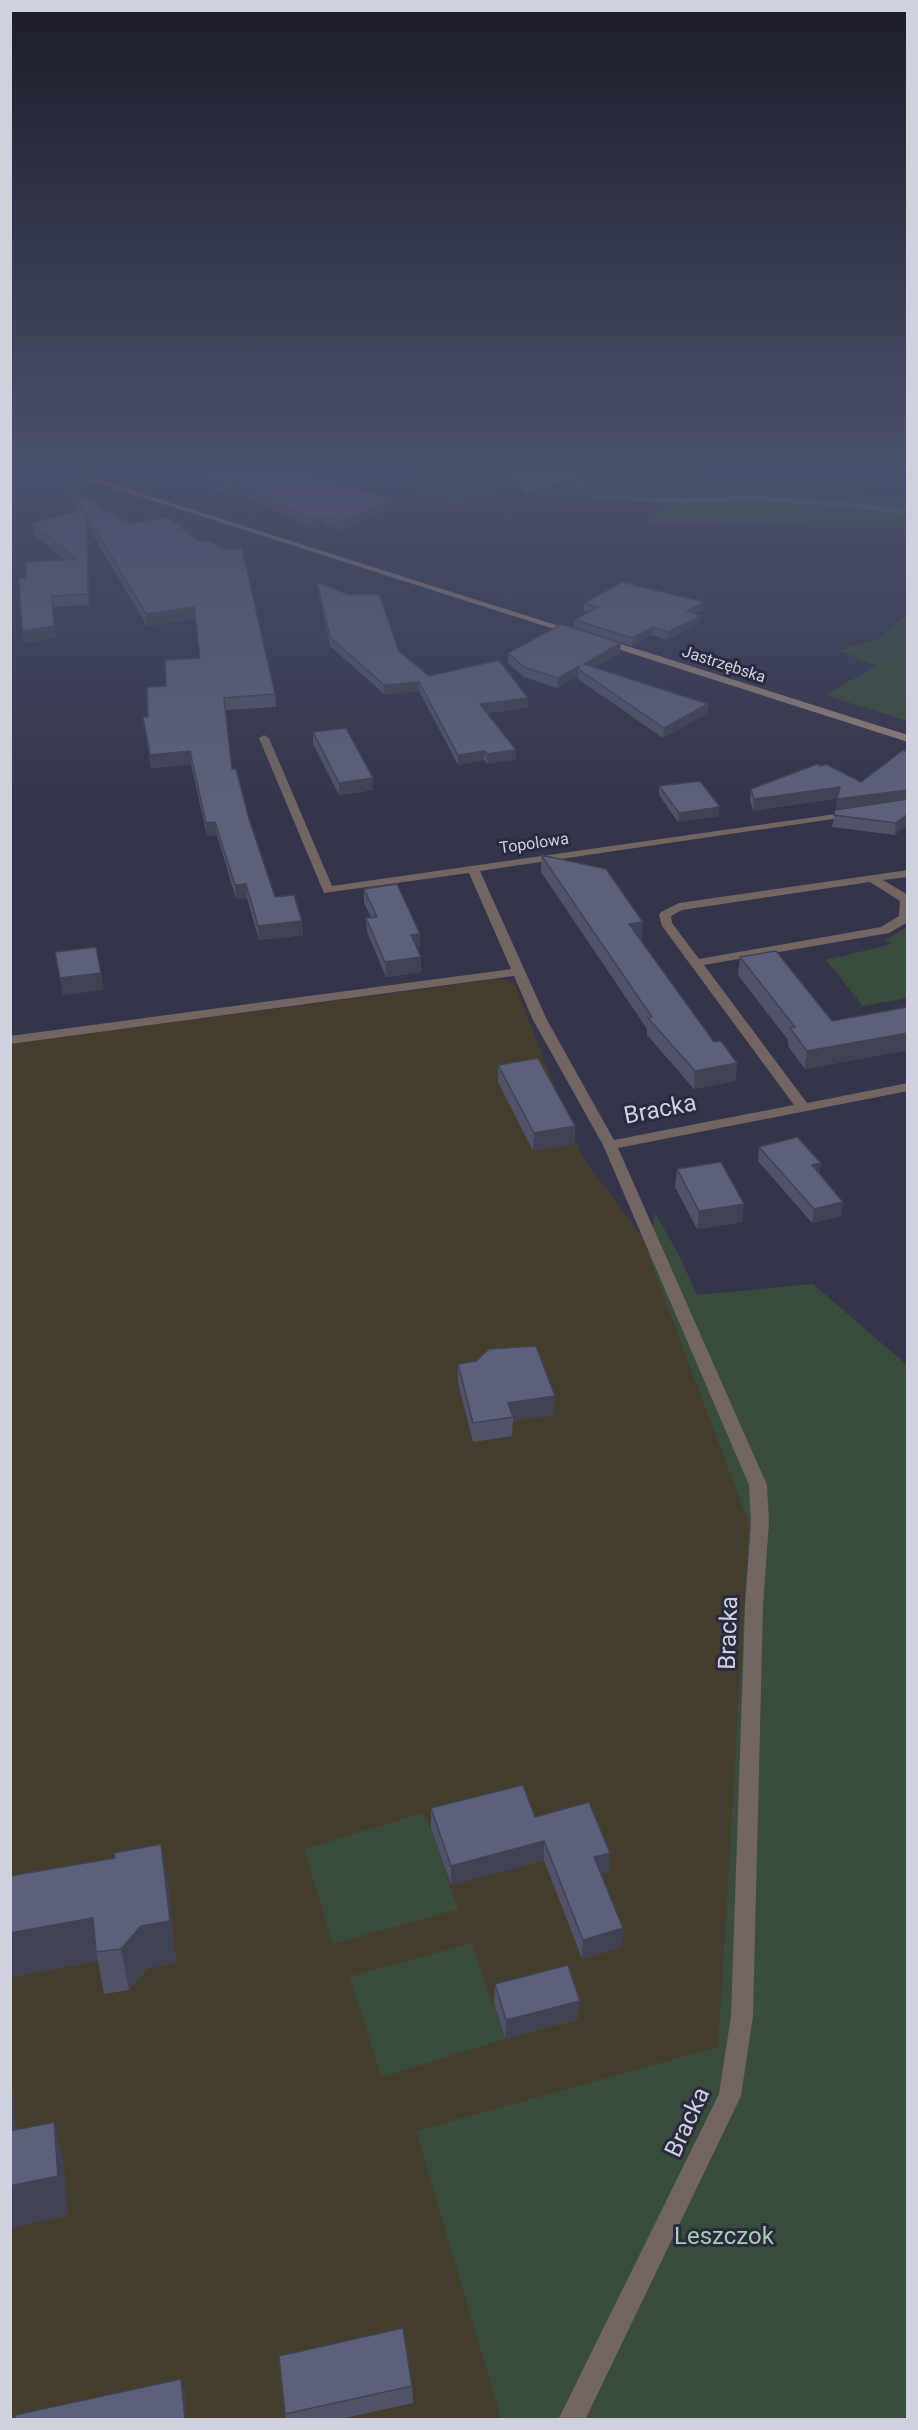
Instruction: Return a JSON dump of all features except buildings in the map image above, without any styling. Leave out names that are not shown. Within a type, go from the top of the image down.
[{"type":"main road","points":[[411,580],[586,636]]},
{"type":"main road","name":"Jastrzębska","points":[[597,640],[908,739]]},
{"type":"street","name":"Topolowa","points":[[264,738],[328,890],[861,812]]},
{"type":"street","points":[[473,869],[540,1020],[610,1145]]},
{"type":"street","points":[[802,1106],[666,923],[665,915],[679,907],[908,873]]},
{"type":"street","points":[[695,963],[885,930],[905,918],[907,901],[873,879]]},
{"type":"street","points":[[10,1040],[517,972]]},
{"type":"street","name":"Bracka","points":[[571,2420],[602,2351],[730,2096],[742,2016],[754,1618],[760,1522],[758,1485],[610,1145],[908,1087]]},
{"type":"shaded area","points":[[499,979],[514,982],[582,1157],[646,1242],[648,1255],[749,1524],[718,2048],[416,2131],[501,2419],[11,2419],[10,1044]]},
{"type":"green space","points":[[907,614],[907,721],[825,695],[876,666],[838,650],[877,640]]},
{"type":"green space","points":[[907,927],[907,998],[863,1006],[826,960],[892,944],[885,940]]},
{"type":"green space","name":"Leszczok","points":[[655,1213],[678,1253],[697,1295],[813,1284],[907,1365],[907,2419],[501,2419],[416,2131],[718,2047],[749,1524],[648,1255]]},
{"type":"green space","points":[[423,1813],[431,1828],[458,1909],[333,1944],[304,1849]]},
{"type":"green space","points":[[472,1943],[505,2039],[382,2077],[349,1977]]}]
